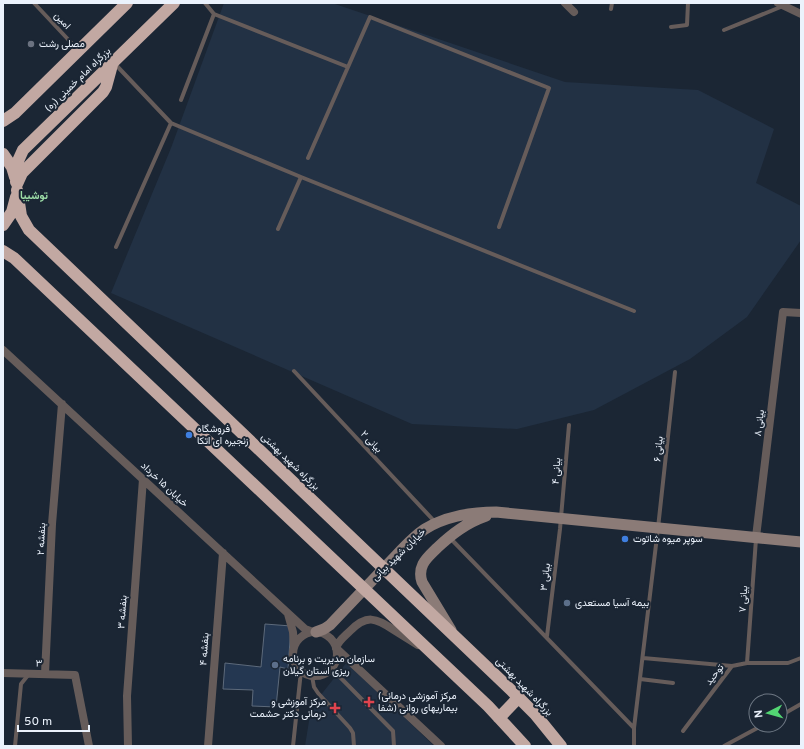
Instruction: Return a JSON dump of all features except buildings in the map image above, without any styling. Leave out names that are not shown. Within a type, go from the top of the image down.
[{"type":"highway","name":"بزرگراه امام خمینی (ره)","points":[[3,120],[15,113],[127,3]]},
{"type":"highway","name":"بزرگراه امام خمینی (ره)","points":[[113,63],[174,3]]},
{"type":"highway","points":[[3,225],[13,209],[16,186],[22,173],[103,92],[106,87],[113,63]]},
{"type":"highway","name":"بزرگراه شهید بهشتی","points":[[3,154],[12,167],[21,216],[29,230],[519,697],[561,746]]},
{"type":"highway","points":[[3,251],[14,258],[435,656],[499,718],[525,746]]},
{"type":"highway","points":[[499,718],[519,697]]},
{"type":"street","points":[[565,3],[574,12]]},
{"type":"street","points":[[780,4],[801,14]]},
{"type":"street","name":"بیانی ۸","points":[[756,538],[783,312],[801,313]]},
{"type":"street","name":"خیابان ۱۵ خرداد","points":[[3,350],[305,629],[314,632]]},
{"type":"street","name":"بنفشه ۲","points":[[45,674],[52,524],[62,404]]},
{"type":"street","name":"بنفشه ۳","points":[[128,746],[127,696],[143,479]]},
{"type":"street","points":[[455,636],[424,585],[421,574],[422,568],[425,560],[449,537],[470,522],[496,512]]},
{"type":"street","name":"خیابان شهید بیانی","points":[[314,632],[322,630],[330,625],[384,568],[424,529],[466,514],[496,512],[801,542]]},
{"type":"street","name":"بنفشه ۴","points":[[208,746],[223,553]]},
{"type":"street","points":[[287,612],[292,622],[293,652],[294,660],[301,671],[312,676],[322,675],[332,669],[336,661],[336,649],[333,641],[322,633],[314,632],[300,638],[295,644],[293,652]]},
{"type":"street","points":[[336,649],[338,644],[358,624],[372,619],[383,623],[435,656]]},
{"type":"street","points":[[336,649],[441,746]]},
{"type":"street","name":"۳","points":[[3,673],[75,675],[89,746]]},
{"type":"lane","name":"امین","points":[[34,3],[79,50]]},
{"type":"lane","points":[[205,3],[214,14],[348,67]]},
{"type":"lane","points":[[611,9],[612,3]]},
{"type":"lane","points":[[671,27],[687,25],[688,3]]},
{"type":"lane","points":[[724,30],[780,4]]},
{"type":"lane","points":[[181,100],[214,14]]},
{"type":"lane","points":[[308,158],[370,17],[549,88],[499,227]]},
{"type":"lane","points":[[113,63],[170,123],[634,311]]},
{"type":"lane","points":[[116,247],[170,123]]},
{"type":"lane","points":[[278,230],[302,177]]},
{"type":"lane","name":"بیانی ۲","points":[[294,371],[436,524]]},
{"type":"lane","name":"بیانی ۶","points":[[634,746],[634,728],[675,372]]},
{"type":"lane","name":"بیانی ۴","points":[[561,519],[569,425]]},
{"type":"lane","name":"بیانی ۳","points":[[547,636],[561,519]]},
{"type":"lane","points":[[449,537],[547,636],[634,728]]},
{"type":"lane","name":"بیانی ۷","points":[[747,663],[756,538]]},
{"type":"lane","points":[[642,658],[732,666]]},
{"type":"lane","name":"توحید","points":[[683,730],[732,666],[747,663],[788,663],[801,658]]},
{"type":"lane","points":[[332,669],[393,731],[394,746]]},
{"type":"lane","points":[[293,746],[301,671]]},
{"type":"lane","points":[[15,746],[21,684],[29,674]]},
{"type":"lane","points":[[312,676],[311,679],[318,693],[350,728],[353,733],[354,746]]},
{"type":"lane","points":[[640,679],[673,683]]},
{"type":"lane","points":[[788,711],[801,704]]},
{"type":"lane","points":[[724,746],[748,733]]},
{"type":"shaded area","points":[[224,3],[332,3],[565,82],[698,90],[774,129],[756,183],[801,206],[801,240],[747,317],[690,359],[594,410],[517,429],[412,424],[111,293],[171,148]]},
{"type":"shaded area","points":[[347,662],[434,746],[305,746],[309,721],[320,696]]},
{"type":"place","name":"مصلی رشت","points":[[31,44]]},
{"type":"place","name":"فروشگاه زنجیره ای اتکا","points":[[189,435]]},
{"type":"place","name":"سوپر میوه شاتوت","points":[[625,539]]},
{"type":"place","name":"بیمه آسیا مستعدی","points":[[567,603]]},
{"type":"place","name":"سازمان مدیریت و برنامه ریزی استان گیلان","points":[[275,665]]},
{"type":"place","name":"(مرکز آموزشی درمانی بیماریهای روانی (شفا","points":[[369,702]]},
{"type":"place","name":"مرکز آموزشی و ‌درمانی دکتر حشمت","points":[[335,708]]},
{"type":"district","name":"توشیبا","points":[[34,196]]}]
